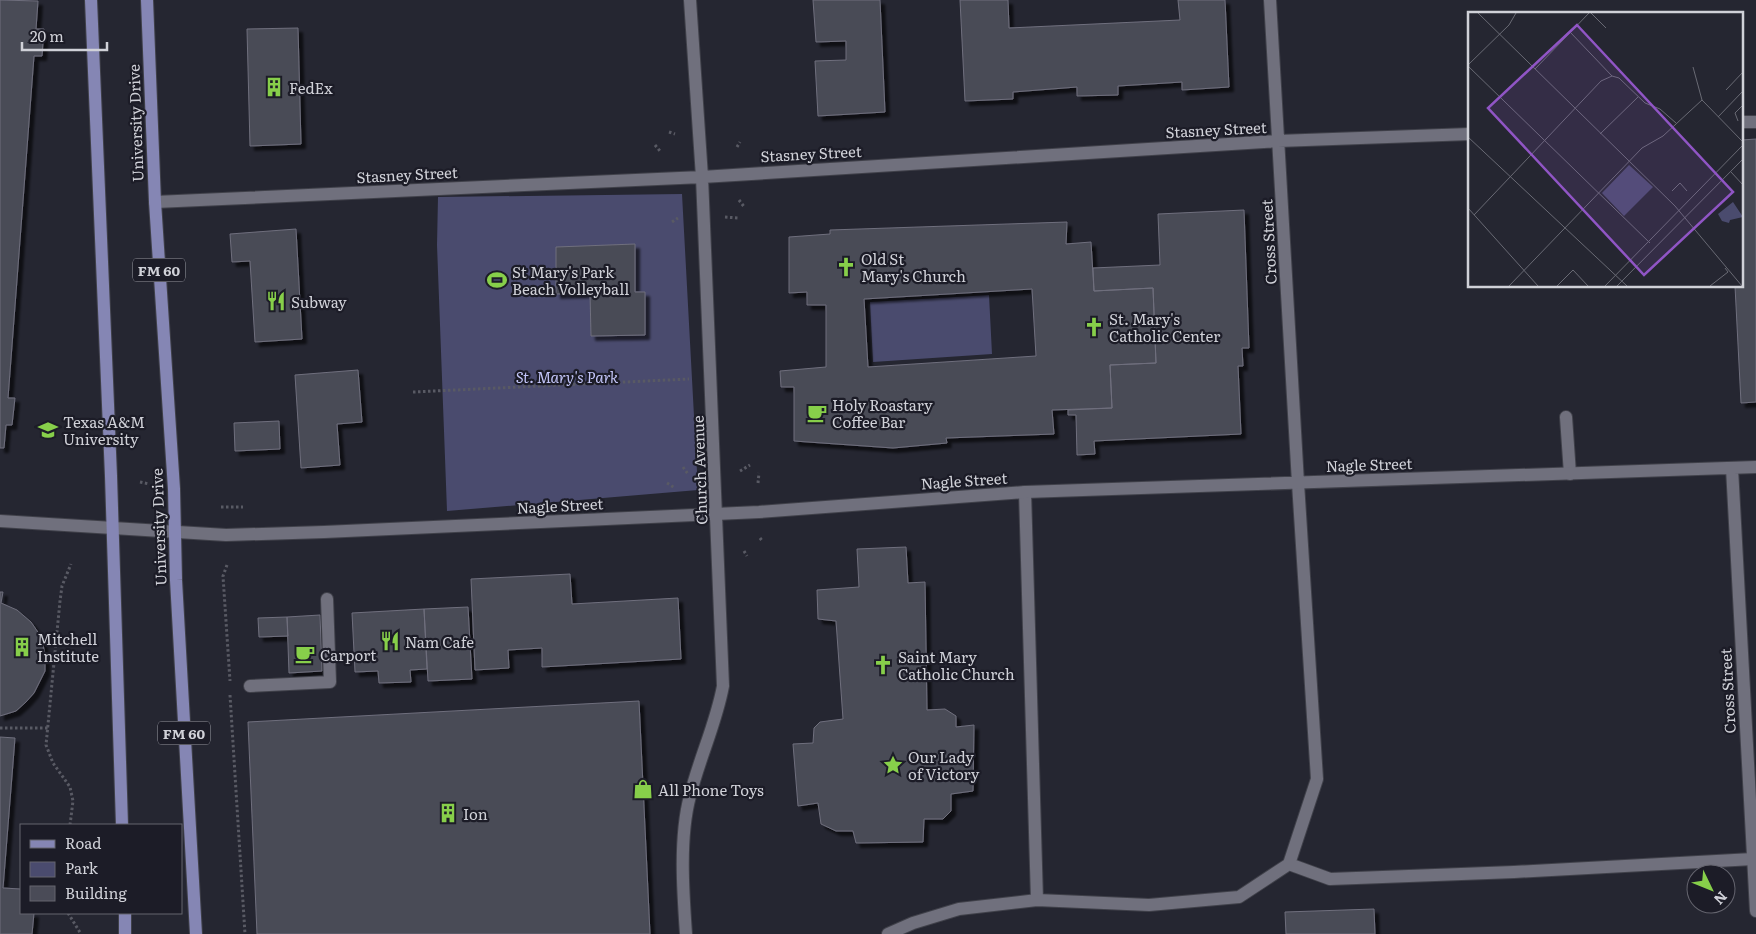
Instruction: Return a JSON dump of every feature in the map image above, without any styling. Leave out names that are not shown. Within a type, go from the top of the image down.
[{"type":"main road","points":[[91,0],[110,437],[122,824]]},
{"type":"main road","name":"University Drive","points":[[147,0],[155,202],[174,489],[176,580],[196,934]]},
{"type":"main road","points":[[125,914],[125,934]]},
{"type":"street","name":"Church Avenue","points":[[686,934],[683,897],[683,841],[689,797],[719,710],[723,686],[702,177],[690,0]]},
{"type":"street","name":"Cross Street","points":[[1270,0],[1317,779],[1289,864]]},
{"type":"street","name":"Stasney Street","points":[[155,202],[702,177],[1278,141],[1468,134]]},
{"type":"street","points":[[1566,417],[1570,474]]},
{"type":"street","name":"Nagle Street","points":[[0,521],[226,535],[324,532],[717,513],[1025,492],[1756,467]]},
{"type":"street","name":"Cross Street","points":[[1732,468],[1756,911]]},
{"type":"street","points":[[1025,492],[1037,900]]},
{"type":"street","points":[[250,686],[330,682],[327,599]]},
{"type":"street","points":[[888,934],[913,923],[959,909],[1037,900],[1149,904],[1239,897],[1289,864],[1330,879],[1514,872],[1753,859]]},
{"type":"path","points":[[669,132],[674,134]]},
{"type":"path","points":[[737,147],[740,142]]},
{"type":"path","points":[[655,145],[660,151]]},
{"type":"path","points":[[739,200],[745,208]]},
{"type":"path","points":[[724,217],[738,218]]},
{"type":"path","points":[[672,222],[678,218]]},
{"type":"path","points":[[413,392],[690,379]]},
{"type":"path","points":[[740,471],[750,465]]},
{"type":"path","points":[[683,467],[688,474]]},
{"type":"path","points":[[758,483],[759,473]]},
{"type":"path","points":[[140,482],[149,484]]},
{"type":"path","points":[[667,483],[675,488]]},
{"type":"path","points":[[221,507],[243,507]]},
{"type":"path","points":[[760,538],[763,542]]},
{"type":"path","points":[[744,551],[747,556]]},
{"type":"path","points":[[70,824],[73,801],[70,786],[53,763],[46,745],[62,586],[71,564]]},
{"type":"path","points":[[227,565],[223,576],[229,665]]},
{"type":"path","points":[[231,708],[245,934]]},
{"type":"path","points":[[0,728],[48,728]]},
{"type":"path","points":[[69,914],[81,934]]},
{"type":"green space","name":"St. Mary's Park","points":[[682,194],[698,490],[447,511],[437,245],[438,197]]},
{"type":"green space","points":[[989,295],[992,354],[873,362],[870,302]]},
{"type":"building","points":[[0,0],[38,1],[36,29],[44,29],[42,56],[34,56],[8,398],[15,398],[12,425],[6,425],[4,448],[0,448]]},
{"type":"building","points":[[813,0],[880,0],[885,112],[818,116],[815,61],[846,60],[846,41],[816,42]]},
{"type":"building","points":[[960,0],[1008,0],[1009,28],[1180,20],[1178,0],[1225,0],[1229,87],[1182,90],[1182,82],[1118,86],[1118,95],[1077,96],[1077,87],[1013,92],[1013,99],[965,101]]},
{"type":"building","name":"FedEx","points":[[298,28],[301,144],[250,146],[247,29]]},
{"type":"building","points":[[1756,139],[1756,402],[1741,403],[1735,288],[1744,288],[1744,140]]},
{"type":"building","points":[[1244,210],[1249,348],[1242,348],[1243,366],[1238,366],[1241,434],[1094,441],[1095,454],[1077,455],[1076,415],[1068,415],[1068,410],[1112,408],[1110,365],[1156,363],[1153,288],[1094,291],[1093,268],[1160,265],[1158,214]]},
{"type":"building","name":"St. Mary's Catholic Center","points":[[1067,222],[1066,244],[1091,242],[1094,291],[1153,288],[1156,363],[1110,365],[1112,408],[1052,410],[1054,434],[946,438],[947,443],[893,448],[794,441],[794,387],[781,387],[780,371],[826,367],[826,305],[807,305],[807,292],[789,293],[789,237],[830,234],[830,230]],"holes":[[[1032,289],[1036,356],[868,367],[864,299]]]},
{"type":"building","name":"Subway","points":[[296,229],[302,339],[255,342],[250,261],[232,262],[230,234]]},
{"type":"building","points":[[635,244],[635,292],[645,292],[645,335],[591,336],[590,293],[556,294],[556,247]]},
{"type":"building","points":[[358,370],[362,422],[337,424],[340,465],[301,468],[295,375]]},
{"type":"building","points":[[279,421],[280,449],[235,451],[234,423]]},
{"type":"building","name":"Saint Mary Catholic Church","points":[[906,547],[908,583],[925,582],[927,710],[945,709],[956,716],[956,727],[974,725],[973,791],[951,794],[951,811],[943,819],[924,819],[923,842],[856,843],[853,831],[836,831],[821,824],[818,803],[798,806],[793,744],[813,743],[814,728],[820,722],[843,719],[836,621],[818,619],[817,590],[859,587],[857,549]]},
{"type":"building","points":[[570,574],[572,604],[678,598],[681,659],[542,667],[542,648],[508,650],[509,668],[475,670],[471,579]]},
{"type":"building","name":"Mitchell Institute","points":[[0,592],[3,592],[1,603],[17,610],[31,622],[42,638],[45,671],[34,693],[26,702],[16,711],[0,716]]},
{"type":"building","points":[[468,607],[472,679],[428,681],[424,609]]},
{"type":"building","name":"Nam Cafe","points":[[424,609],[427,669],[410,670],[411,682],[379,683],[378,671],[355,672],[352,613]]},
{"type":"building","name":"Carport","points":[[320,615],[322,671],[289,673],[287,617]]},
{"type":"building","points":[[287,617],[288,636],[259,637],[258,618]]},
{"type":"building","name":"Ion","points":[[639,701],[650,934],[257,934],[248,722]]},
{"type":"building","points":[[0,737],[15,738],[3,888],[20,889],[20,914],[34,914],[32,934],[0,934]]},
{"type":"building","points":[[1374,909],[1375,934],[1286,934],[1285,912]]},
{"type":"place","name":"FedEx","points":[[274,87]]},
{"type":"place","name":"Old St Mary's Church","points":[[846,267]]},
{"type":"place","name":"St Mary's Park Beach Volleyball","points":[[497,280]]},
{"type":"place","name":"Subway","points":[[276,301]]},
{"type":"place","name":"St. Mary's Catholic Center","points":[[1094,327]]},
{"type":"place","name":"Holy Roastary Coffee Bar","points":[[817,413]]},
{"type":"place","name":"Texas A&M University","points":[[48,430]]},
{"type":"place","name":"Nam Cafe","points":[[390,641]]},
{"type":"place","name":"Mitchell Institute","points":[[22,647]]},
{"type":"place","name":"Carport","points":[[305,654]]},
{"type":"place","name":"Saint Mary Catholic Church","points":[[883,665]]},
{"type":"place","name":"Our Lady of Victory","points":[[893,765]]},
{"type":"place","name":"All Phone Toys","points":[[643,789]]},
{"type":"place","name":"Ion","points":[[448,813]]}]
